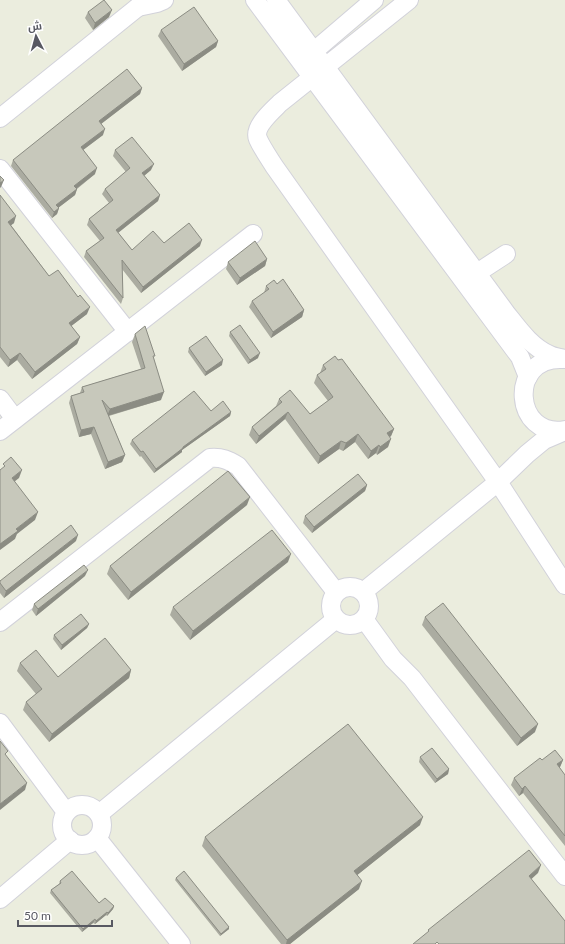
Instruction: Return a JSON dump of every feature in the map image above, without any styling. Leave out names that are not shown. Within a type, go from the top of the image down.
[{"type":"street","points":[[0,118],[141,4],[157,3],[164,0]]},
{"type":"street","points":[[255,0],[308,56],[477,273],[521,332],[544,352],[551,356],[565,359]]},
{"type":"street","points":[[276,0],[308,56]]},
{"type":"street","points":[[308,56],[374,0]]},
{"type":"street","points":[[409,0],[280,103],[265,118],[258,130],[257,138],[274,166],[498,482],[565,585]]},
{"type":"street","points":[[320,72],[520,357],[528,377]]},
{"type":"street","points":[[0,169],[128,332]]},
{"type":"street","points":[[0,431],[253,234]]},
{"type":"street","points":[[477,273],[506,254]]},
{"type":"street","points":[[527,454],[530,436],[523,395],[525,382],[532,371],[542,363],[554,359],[565,359]]},
{"type":"street","points":[[0,400],[15,419]]},
{"type":"street","points":[[526,408],[532,419],[542,427],[555,431],[565,430]]},
{"type":"street","points":[[363,592],[498,482],[544,440],[565,430]]},
{"type":"street","points":[[0,622],[210,458],[218,457],[227,459],[238,466],[336,592]]},
{"type":"street","points":[[353,587],[363,592],[369,602],[367,614],[364,619],[353,625],[341,623],[336,620],[331,609],[332,597],[336,592],[341,589],[353,587]]},
{"type":"street","points":[[364,619],[393,659],[412,678],[565,876]]},
{"type":"street","points":[[99,814],[336,620]]},
{"type":"street","points":[[0,723],[66,812]]},
{"type":"street","points":[[77,805],[90,806],[99,814],[102,826],[97,838],[86,844],[74,843],[65,835],[62,823],[66,812],[77,805]]},
{"type":"street","points":[[97,838],[181,944]]},
{"type":"street","points":[[0,899],[70,840]]},
{"type":"building","points":[[104,0],[112,10],[95,23],[88,12]]},
{"type":"building","points":[[194,7],[218,41],[184,64],[161,30]]},
{"type":"building","points":[[127,69],[142,88],[99,121],[105,129],[81,147],[97,168],[74,186],[77,189],[56,205],[59,208],[54,212],[13,160]]},
{"type":"building","points":[[132,137],[154,164],[142,173],[160,195],[116,230],[132,250],[153,231],[164,243],[189,223],[202,240],[143,287],[122,260],[123,298],[86,251],[104,238],[89,219],[113,200],[105,189],[130,168],[115,150]]},
{"type":"building","points":[[0,176],[4,180],[0,183]]},
{"type":"building","points":[[0,195],[16,216],[8,222],[49,276],[58,270],[78,297],[80,295],[90,307],[69,323],[80,337],[35,372],[20,353],[10,360],[0,347]]},
{"type":"building","points":[[255,241],[267,259],[240,278],[228,262]]},
{"type":"building","points":[[283,279],[304,310],[273,332],[252,301],[269,289],[266,286],[274,280],[277,284]]},
{"type":"building","points":[[240,325],[260,353],[250,360],[230,332]]},
{"type":"building","points":[[145,326],[155,356],[153,356],[164,392],[110,409],[102,400],[125,455],[108,462],[94,427],[81,430],[71,396],[84,392],[82,387],[145,368],[135,334]]},
{"type":"building","points":[[206,336],[223,360],[206,372],[189,348]]},
{"type":"building","points":[[335,356],[338,360],[342,359],[394,429],[387,433],[391,439],[380,447],[379,445],[371,451],[358,434],[346,443],[341,441],[320,456],[288,412],[259,436],[252,427],[282,402],[279,399],[290,390],[310,414],[333,397],[317,375],[326,369],[323,365]]},
{"type":"building","points":[[194,391],[211,411],[223,401],[231,412],[156,469],[143,451],[141,452],[132,440]]},
{"type":"building","points":[[11,457],[22,470],[12,478],[38,512],[16,529],[18,531],[0,544],[0,470],[5,466],[3,464]]},
{"type":"building","points":[[228,471],[250,497],[131,592],[110,566]]},
{"type":"building","points":[[358,474],[367,485],[314,527],[305,516]]},
{"type":"building","points":[[71,525],[78,535],[6,591],[0,581]]},
{"type":"building","points":[[272,530],[291,554],[193,631],[173,607]]},
{"type":"building","points":[[84,565],[88,570],[38,609],[34,604]]},
{"type":"building","points":[[443,603],[538,724],[521,738],[425,617]]},
{"type":"building","points":[[81,614],[89,624],[62,645],[54,635]]},
{"type":"building","points":[[105,638],[131,670],[52,734],[26,702],[42,689],[20,663],[36,650],[58,677]]},
{"type":"building","points":[[348,724],[423,817],[354,871],[362,881],[287,940],[205,837]]},
{"type":"building","points":[[0,741],[8,751],[5,754],[27,783],[0,804]]},
{"type":"building","points":[[432,748],[449,769],[437,779],[420,757]]},
{"type":"building","points":[[555,750],[563,760],[557,764],[565,775],[565,836],[525,786],[522,789],[514,778],[540,758],[542,760]]},
{"type":"building","points":[[529,850],[541,865],[529,876],[565,921],[565,944],[439,944],[437,942],[435,944],[413,944],[429,931],[428,930]]},
{"type":"building","points":[[72,871],[99,903],[105,898],[114,906],[108,913],[107,912],[96,921],[95,919],[83,929],[51,890],[61,883],[60,881]]},
{"type":"building","points":[[184,871],[229,927],[221,934],[176,878]]}]
